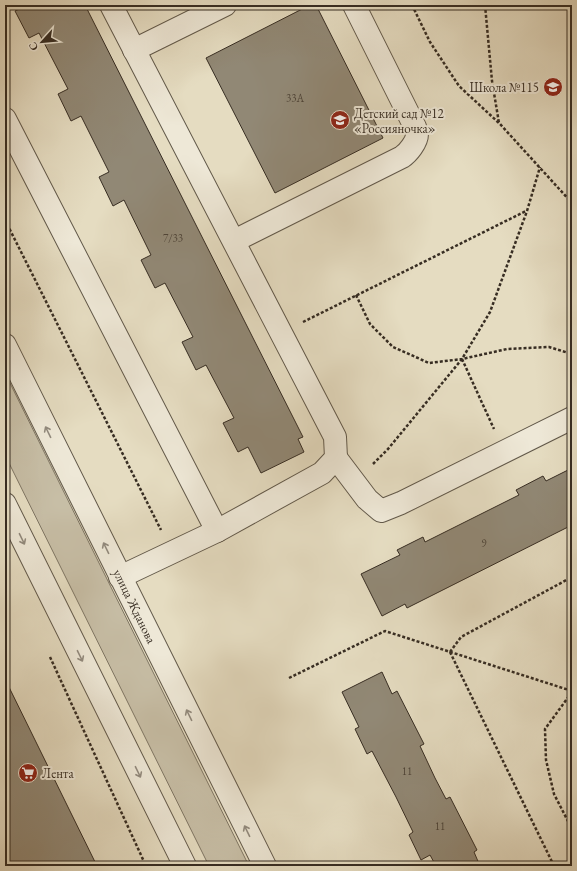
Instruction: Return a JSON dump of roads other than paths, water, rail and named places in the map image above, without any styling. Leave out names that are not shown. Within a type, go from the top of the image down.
[{"type":"street","points":[[111,5],[336,437],[336,458],[366,499],[381,511],[572,418]]},
{"type":"street","points":[[134,50],[225,5]]},
{"type":"street","points":[[234,241],[402,157],[410,149],[417,134],[415,127],[354,5]]},
{"type":"street","points":[[5,119],[217,531]]},
{"type":"street","name":"улица Жданова","points":[[5,345],[264,866]]},
{"type":"street","points":[[120,577],[217,531],[322,473],[336,458]]},
{"type":"street","points":[[5,504],[185,866]]},
{"type":"place","name":"Школа №115","points":[[553,87]]},
{"type":"place","name":"Детский сад №12 «Россияночка»","points":[[340,120]]},
{"type":"place","name":"Лента","points":[[28,773]]}]
